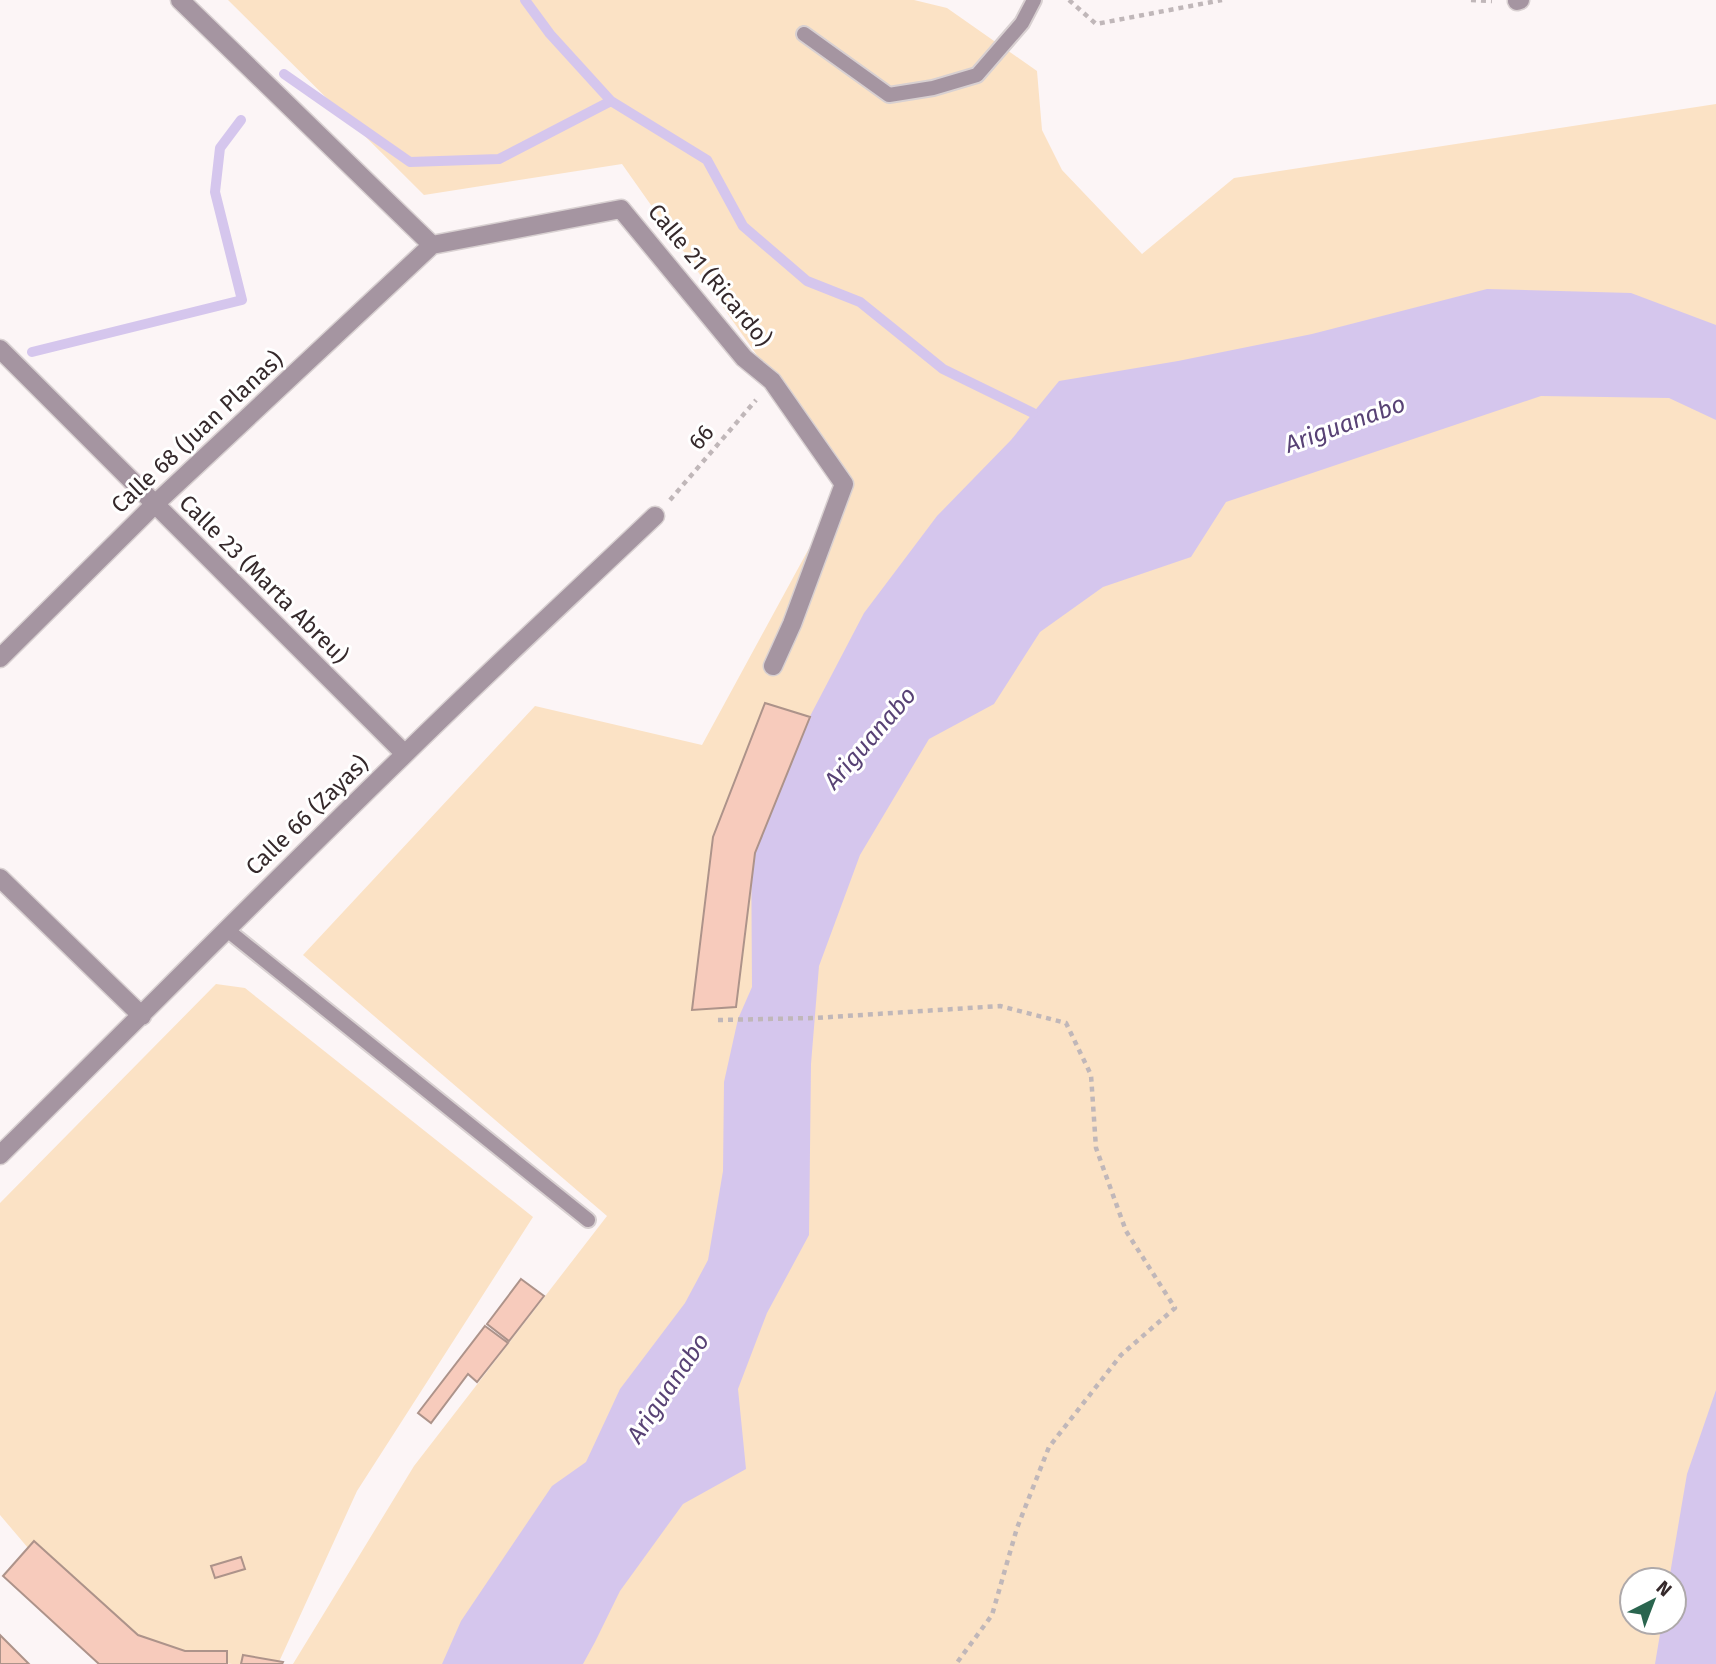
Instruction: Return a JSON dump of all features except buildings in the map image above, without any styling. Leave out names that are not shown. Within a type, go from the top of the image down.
[{"type":"street","points":[[180,0],[432,245]]},
{"type":"street","name":"Calle 21 (Ricardo)","points":[[432,245],[621,209],[744,358],[772,381],[844,484],[792,624],[773,666]]},
{"type":"street","name":"Calle 68 (Juan Planas)","points":[[0,658],[155,504],[432,245]]},
{"type":"street","name":"Calle 23 (Marta Abreu)","points":[[0,349],[405,754]]},
{"type":"street","name":"Calle 66 (Zayas)","points":[[0,1156],[405,754],[655,516]]},
{"type":"street","points":[[0,878],[142,1016]]},
{"type":"lane","points":[[804,34],[889,94],[933,88],[976,75],[1023,23],[1034,0]]},
{"type":"lane","points":[[226,929],[588,1220]]},
{"type":"path","points":[[1069,0],[1096,24],[1222,0]]},
{"type":"path","name":"66","points":[[655,516],[772,381]]},
{"type":"path","points":[[718,1020],[815,1018],[1000,1006],[1066,1023],[1091,1075],[1096,1148],[1126,1231],[1175,1308],[1121,1355],[1049,1447],[1017,1528],[992,1615],[956,1664]]},
{"type":"shaded area","points":[[228,0],[914,0],[947,8],[1037,71],[1042,130],[1062,170],[1142,254],[1234,178],[1716,104],[1716,1664],[293,1664],[414,1466],[607,1216],[303,955],[535,706],[702,745],[844,484],[622,164],[424,195]]},
{"type":"shaded area","points":[[216,984],[245,988],[533,1217],[357,1491],[278,1664],[232,1664],[143,1651],[34,1555],[0,1515],[0,1203]]},
{"type":"water","name":"Ariguanabo","points":[[1487,289],[1631,293],[1716,325],[1716,420],[1669,398],[1541,396],[1226,502],[1191,557],[1103,587],[1040,632],[994,704],[929,739],[860,855],[819,966],[811,1064],[809,1235],[767,1313],[738,1389],[746,1469],[683,1504],[620,1591],[583,1664],[442,1664],[461,1621],[552,1486],[586,1462],[620,1389],[685,1303],[708,1260],[723,1171],[724,1082],[738,1019],[752,987],[751,829],[864,613],[937,516],[1011,440],[1059,381],[1312,334]]},
{"type":"water","points":[[1716,1390],[1716,1664],[1655,1664],[1660,1636],[1688,1636],[1688,1566],[1671,1566],[1687,1474]]},
{"type":"waterway","points":[[525,0],[550,34],[611,101],[707,160],[743,226],[807,281],[860,302],[943,369],[1033,413]]},
{"type":"waterway","points":[[284,74],[410,162],[499,159],[611,101]]},
{"type":"waterway","points":[[32,352],[242,300],[215,192],[220,148],[241,120]]}]
